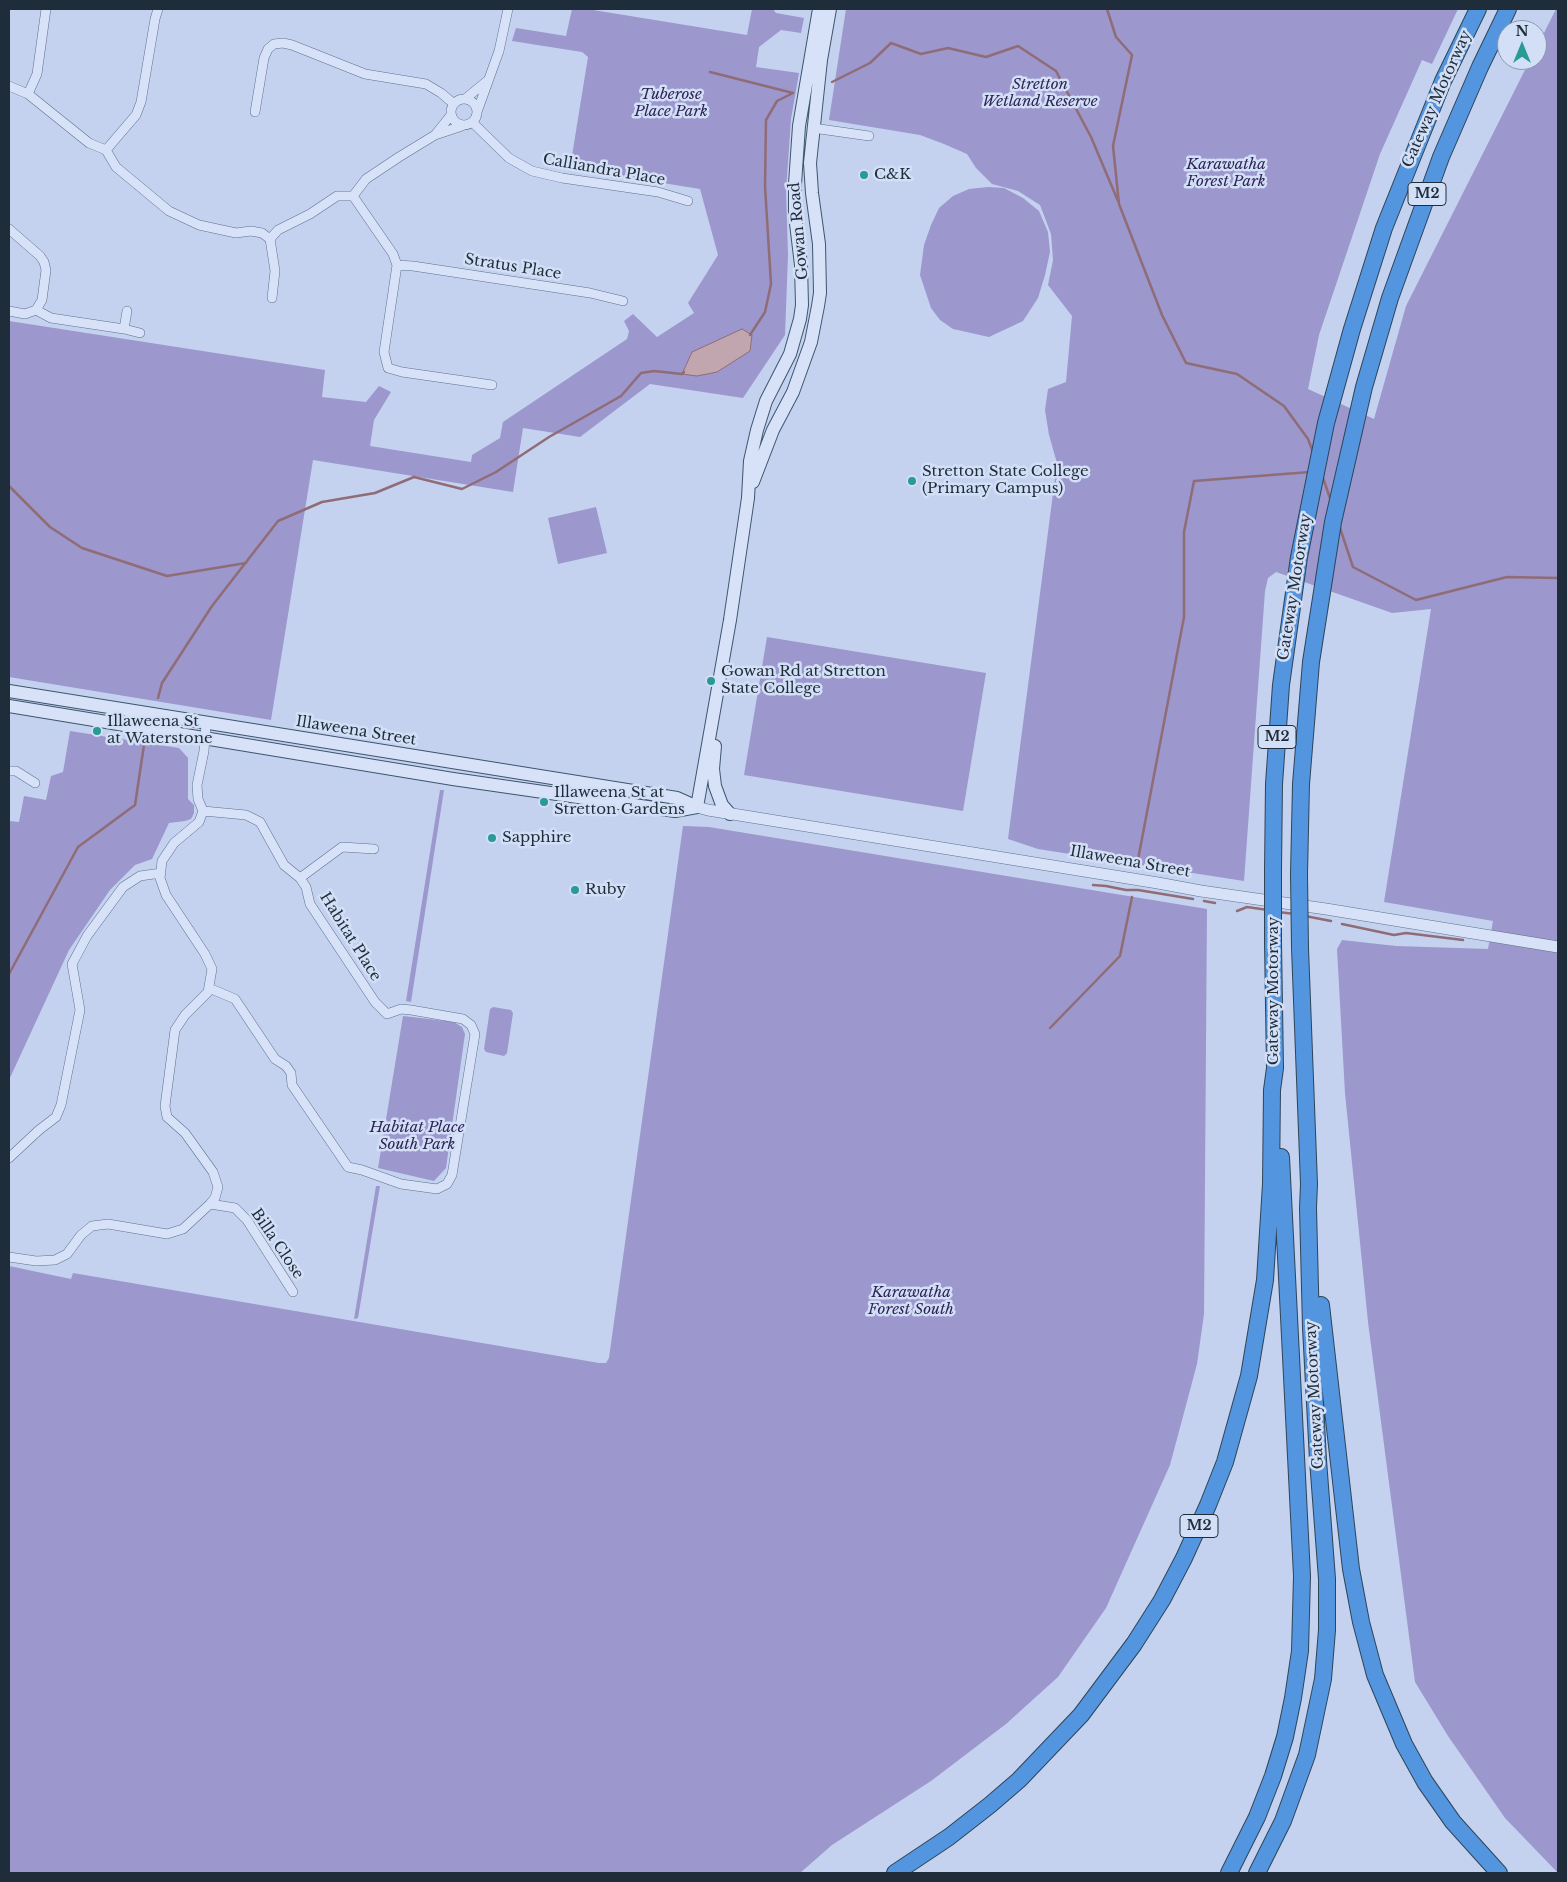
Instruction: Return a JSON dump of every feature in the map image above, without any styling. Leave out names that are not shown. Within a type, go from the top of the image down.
[{"type":"highway","name":"Gateway Motorway","points":[[895,1873],[949,1837],[1019,1780],[1056,1743],[1087,1707],[1134,1644],[1162,1600],[1184,1558],[1225,1462],[1243,1402],[1256,1341],[1265,1280],[1271,1184],[1272,1090],[1275,1068],[1273,943],[1274,784],[1278,722],[1291,604],[1310,498],[1337,380],[1384,228],[1443,81],[1478,9]]},
{"type":"highway","name":"Gateway Motorway","points":[[1258,1873],[1269,1853],[1293,1797],[1307,1756],[1323,1679],[1327,1630],[1327,1579],[1311,1328],[1309,1184],[1299,874],[1304,737],[1318,608],[1335,514],[1364,387],[1390,298],[1441,157],[1465,100],[1508,9]]},
{"type":"highway","points":[[1229,1873],[1242,1850],[1270,1784],[1285,1736],[1300,1651],[1302,1567],[1281,1152],[1280,1089],[1275,1068]]},
{"type":"highway","points":[[1309,1184],[1314,1207],[1323,1330],[1351,1569],[1367,1646],[1385,1702],[1414,1763],[1453,1822],[1499,1873]]},
{"type":"main road","name":"Gowan Road","points":[[697,807],[730,620],[748,498],[750,461],[766,401],[790,354],[800,319],[802,304],[801,264],[795,215],[795,184],[799,126],[818,9]]},
{"type":"main road","name":"Gowan Road","points":[[748,498],[773,430],[793,392],[811,342],[818,306],[820,294],[819,244],[810,163],[821,60],[830,9]]},
{"type":"main road","name":"Illaweena Street","points":[[9,691],[677,798],[697,807]]},
{"type":"main road","name":"Illaweena Street","points":[[9,706],[454,779],[676,811],[697,807]]},
{"type":"main road","points":[[714,714],[716,746],[713,777],[720,801],[730,814]]},
{"type":"main road","points":[[284,736],[290,752]]},
{"type":"main road","points":[[454,779],[456,763]]},
{"type":"street","points":[[28,94],[37,74],[46,9]]},
{"type":"street","points":[[106,150],[136,115],[141,102],[158,9]]},
{"type":"street","points":[[353,196],[366,179],[399,157],[435,135],[473,122],[499,51],[508,9]]},
{"type":"street","points":[[255,112],[264,58],[268,49],[274,44],[283,43],[366,74],[426,84],[441,92],[454,104]]},
{"type":"street","points":[[435,135],[451,115],[454,104],[461,99],[465,99],[488,79]]},
{"type":"street","points":[[9,86],[28,94],[89,143],[106,150],[116,167],[168,211],[199,225],[236,233],[250,231],[262,233],[270,239],[275,270],[272,298]]},
{"type":"street","points":[[465,99],[472,102],[477,112]]},
{"type":"street","points":[[451,115],[454,122],[462,126]]},
{"type":"street","name":"Calliandra Place","points":[[473,122],[509,158],[532,172],[658,192],[688,201]]},
{"type":"street","points":[[813,128],[869,136]]},
{"type":"street","points":[[270,239],[278,230],[310,214],[337,196],[353,196]]},
{"type":"street","points":[[353,196],[393,254],[397,265],[384,352],[388,368],[402,372],[492,385]]},
{"type":"street","points":[[9,229],[40,256],[46,270],[42,300],[36,310],[25,314],[9,311]]},
{"type":"street","name":"Stratus Place","points":[[397,265],[590,293],[623,300]]},
{"type":"street","points":[[36,310],[50,318],[140,333]]},
{"type":"street","points":[[124,329],[127,311]]},
{"type":"street","points":[[9,1257],[36,1262],[55,1260],[67,1254],[81,1235],[92,1226],[108,1224],[168,1234],[182,1229],[215,1198],[218,1186],[213,1172],[185,1133],[168,1118],[165,1106],[176,1030],[185,1015],[208,992],[212,968],[206,954],[166,895],[160,878],[162,861],[174,843],[199,822],[203,811],[198,799],[197,786],[206,724]]},
{"type":"street","points":[[9,770],[16,771],[35,783]]},
{"type":"street","name":"Illaweena Street","points":[[697,807],[1201,891],[1332,910],[1558,947]]},
{"type":"street","name":"Habitat Place","points":[[203,811],[246,816],[260,822],[284,865],[300,878],[306,887],[310,904],[375,1002],[387,1014],[401,1009],[463,1019],[471,1025],[475,1034],[452,1175],[447,1184],[437,1189],[401,1184],[348,1167],[292,1085],[292,1073],[286,1066],[275,1059],[235,998],[209,988]]},
{"type":"street","points":[[300,878],[342,847],[374,849]]},
{"type":"street","points":[[9,1158],[56,1117],[62,1105],[80,1010],[72,964],[86,936],[123,887],[140,876],[161,873]]},
{"type":"street","name":"Billa Close","points":[[210,1204],[235,1208],[247,1220],[293,1292]]},
{"type":"green space","name":"Tuberose Place Park","points":[[572,9],[587,9],[747,35],[752,9],[773,9],[776,13],[804,18],[801,33],[781,30],[759,47],[756,67],[799,73],[791,119],[786,191],[788,255],[785,335],[743,398],[650,384],[580,437],[523,428],[513,492],[313,460],[271,720],[9,677],[9,321],[325,370],[322,397],[366,402],[379,386],[391,392],[374,420],[370,446],[471,462],[472,455],[500,438],[503,422],[627,339],[629,331],[624,321],[633,314],[657,337],[694,313],[688,303],[718,255],[700,189],[570,168],[588,57],[582,52],[512,41],[516,28],[566,36]]},
{"type":"green space","points":[[846,9],[1458,9],[1432,64],[1422,60],[1380,154],[1319,335],[1308,389],[1374,419],[1406,306],[1525,70],[1547,70],[1547,27],[1556,9],[1558,9],[1558,1873],[1505,1818],[1448,1736],[1415,1682],[1368,1322],[1345,1093],[1337,949],[1342,940],[1396,946],[1488,949],[1493,921],[1384,902],[1431,609],[1392,613],[1276,572],[1268,578],[1265,591],[1244,881],[1038,849],[1008,839],[1057,463],[1049,435],[1045,410],[1048,389],[1066,382],[1072,316],[1048,285],[1053,260],[1051,234],[1040,205],[1018,191],[992,184],[976,168],[967,154],[944,144],[920,135],[829,120]]},
{"type":"green space","points":[[1004,188],[1023,198],[1039,211],[1048,232],[1050,252],[1038,298],[1023,321],[989,337],[953,329],[940,320],[931,308],[920,275],[924,245],[939,208],[953,196],[969,189]]},
{"type":"green space","points":[[596,507],[607,553],[558,564],[548,518]]},
{"type":"green space","points":[[767,637],[986,673],[963,811],[744,775]]},
{"type":"green space","points":[[70,731],[179,748],[188,758],[188,799],[194,805],[194,813],[191,819],[169,823],[152,859],[135,865],[110,890],[69,950],[9,1080],[9,821],[19,822],[24,796],[46,800],[51,776],[63,772]]},
{"type":"green space","points":[[440,790],[444,790],[411,1002],[406,1001]]},
{"type":"green space","name":"Karawatha Forest South","points":[[683,826],[709,827],[1207,909],[1204,1314],[1197,1364],[1170,1465],[1106,1608],[1058,1677],[1006,1724],[931,1781],[832,1845],[800,1873],[9,1873],[9,1266],[71,1279],[73,1273],[606,1363],[609,1358]]},
{"type":"green space","points":[[493,1007],[511,1010],[513,1013],[507,1053],[504,1056],[486,1052],[484,1049],[490,1009]]},
{"type":"green space","name":"Habitat Place South Park","points":[[403,1016],[454,1022],[462,1027],[465,1034],[446,1168],[434,1181],[378,1168]]},
{"type":"green space","points":[[376,1186],[380,1186],[358,1318],[354,1319]]},
{"type":"shaded area","points":[[742,329],[752,335],[750,351],[717,372],[697,376],[682,374],[692,352]]},
{"type":"waterway","points":[[1107,9],[1116,37],[1132,55],[1113,146],[1119,204],[1162,315],[1186,363],[1237,374],[1284,406],[1308,439],[1313,452]]},
{"type":"waterway","points":[[832,82],[870,63],[891,43],[921,54],[948,48],[986,57],[1018,46],[1056,71],[1091,137],[1118,201]]},
{"type":"waterway","points":[[710,72],[793,93]]},
{"type":"waterway","points":[[750,335],[765,312],[771,284],[765,186],[766,120],[777,101],[793,93]]},
{"type":"waterway","points":[[158,698],[162,683],[212,606],[278,521],[322,502],[375,493],[414,477],[462,489],[496,472],[549,437],[621,396],[641,373],[654,371],[682,374],[684,372]]},
{"type":"waterway","points":[[1137,865],[1184,617],[1184,532],[1194,481],[1310,472]]},
{"type":"waterway","points":[[1322,475],[1331,501]]},
{"type":"waterway","points":[[9,486],[50,527],[82,548],[167,576],[246,563]]},
{"type":"waterway","points":[[1340,528],[1353,567],[1416,600],[1507,577],[1558,578]]},
{"type":"waterway","points":[[9,974],[78,847],[135,805],[144,745]]},
{"type":"waterway","points":[[1093,885],[1193,899]]},
{"type":"waterway","points":[[1050,1028],[1120,956],[1132,897]]},
{"type":"waterway","points":[[1204,901],[1215,903]]},
{"type":"waterway","points":[[1237,911],[1247,907],[1268,910]]},
{"type":"waterway","points":[[1278,912],[1295,914]]},
{"type":"waterway","points":[[1305,916],[1331,921]]},
{"type":"waterway","points":[[1342,924],[1394,935],[1406,933],[1463,940]]},
{"type":"place","name":"C&K","points":[[864,175]]},
{"type":"place","name":"Stretton State College (Primary Campus)","points":[[912,481]]},
{"type":"place","name":"Gowan Rd at Stretton State College","points":[[711,681]]},
{"type":"place","name":"Illaweena St at Waterstone","points":[[97,731]]},
{"type":"place","name":"Illaweena St at Stretton Gardens","points":[[544,802]]},
{"type":"place","name":"Sapphire","points":[[492,838]]},
{"type":"place","name":"Ruby","points":[[575,890]]},
{"type":"park label","name":"Stretton Wetland Reserve","points":[[1040,94]]},
{"type":"park label","name":"Karawatha Forest Park","points":[[1226,174]]}]
